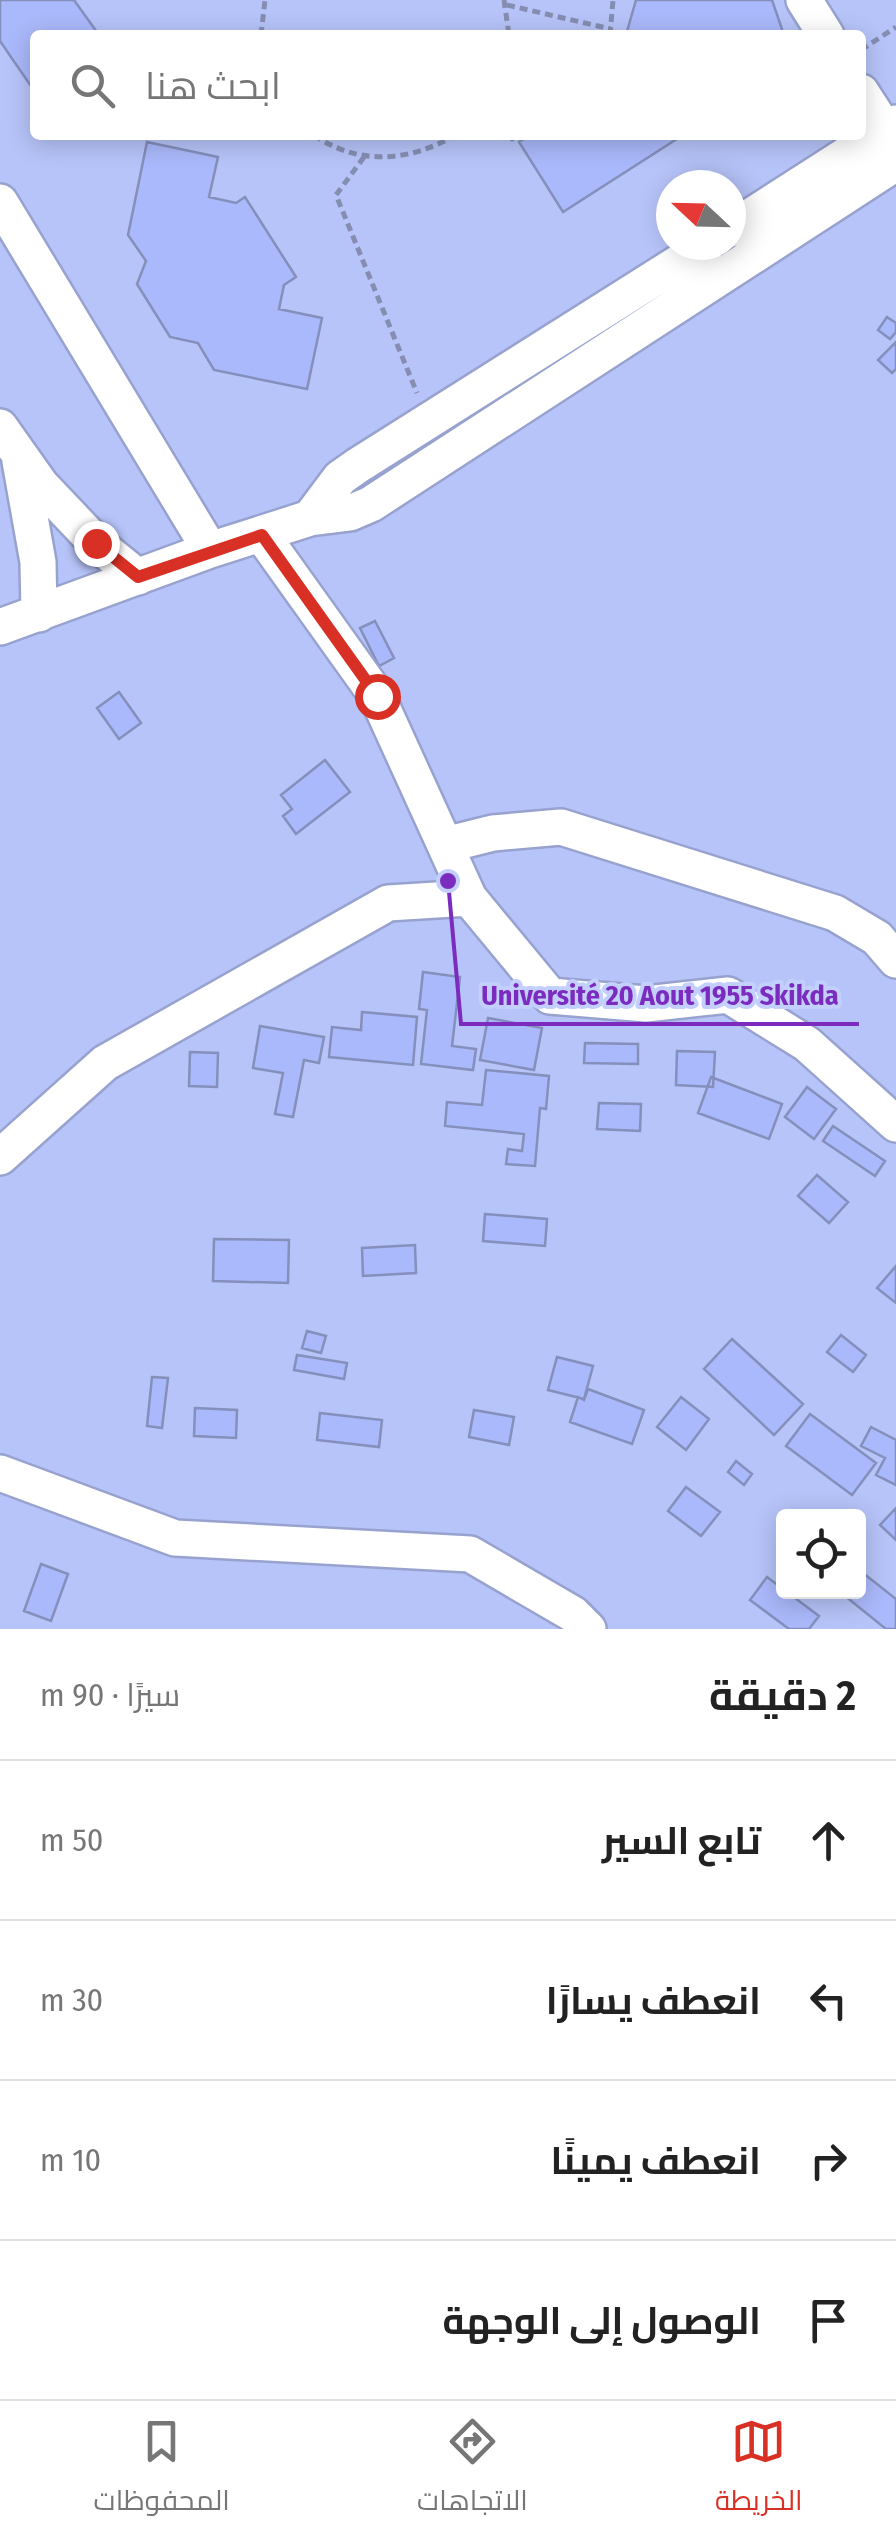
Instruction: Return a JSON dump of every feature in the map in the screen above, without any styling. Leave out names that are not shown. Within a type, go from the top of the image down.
[{"type":"lane","points":[[804,0],[823,30]]},
{"type":"lane","points":[[866,100],[893,141]]},
{"type":"lane","points":[[746,221],[893,141]]},
{"type":"lane","points":[[0,627],[210,550],[310,518],[350,514],[372,504],[893,141]]},
{"type":"lane","points":[[0,202],[210,550]]},
{"type":"lane","points":[[310,518],[340,478],[683,260]]},
{"type":"lane","points":[[9,440],[41,485],[138,577]]},
{"type":"lane","points":[[9,440],[38,562],[38,614]]},
{"type":"lane","points":[[262,535],[377,696],[469,898],[550,996],[646,1004],[728,995],[806,1044],[896,1124]]},
{"type":"lane","points":[[445,845],[494,833],[561,827],[835,913],[878,938],[896,960]]},
{"type":"lane","points":[[0,1156],[105,1063],[388,903],[469,898]]},
{"type":"lane","points":[[0,1473],[175,1538],[470,1554],[573,1614],[588,1629]]},
{"type":"path","points":[[262,30],[265,0]]},
{"type":"path","points":[[610,30],[613,0]]},
{"type":"path","points":[[509,30],[506,3],[603,30]]},
{"type":"path","points":[[866,47],[896,27]]},
{"type":"path","points":[[322,140],[364,157],[400,157],[435,148],[447,140]]},
{"type":"path","points":[[364,157],[336,194],[428,424]]},
{"type":"shaded area","points":[[0,0],[896,0],[896,1629],[0,1629]]},
{"type":"building","points":[[0,0],[74,0],[95,30],[30,30],[30,85],[0,41]]},
{"type":"building","points":[[636,0],[772,0],[782,30],[627,30]]},
{"type":"building","points":[[522,140],[675,140],[563,212],[519,142]]},
{"type":"building","points":[[147,142],[218,157],[209,197],[236,203],[245,197],[296,277],[284,285],[279,309],[322,318],[307,389],[214,370],[198,343],[170,337],[137,284],[146,261],[128,235]]},
{"type":"building","points":[[887,317],[896,323],[896,332],[890,339],[878,330]]},
{"type":"building","points":[[896,342],[896,369],[892,373],[878,360]]},
{"type":"building","points":[[375,621],[394,658],[379,666],[360,628]]},
{"type":"building","points":[[119,692],[141,723],[119,739],[97,708]]},
{"type":"building","points":[[325,760],[350,792],[296,834],[283,816],[292,809],[281,795]]},
{"type":"building","points":[[423,972],[460,977],[452,1046],[476,1049],[473,1070],[421,1064],[427,1010],[419,1009]]},
{"type":"building","points":[[362,1012],[417,1017],[413,1065],[329,1057],[332,1027],[361,1030]]},
{"type":"building","points":[[488,1018],[542,1028],[534,1070],[480,1060]]},
{"type":"building","points":[[260,1026],[324,1037],[319,1063],[304,1060],[293,1117],[275,1114],[283,1073],[253,1068]]},
{"type":"building","points":[[585,1043],[638,1044],[638,1064],[584,1063]]},
{"type":"building","points":[[677,1051],[715,1052],[713,1087],[676,1085]]},
{"type":"building","points":[[190,1052],[218,1053],[217,1087],[189,1086]]},
{"type":"building","points":[[486,1070],[549,1076],[546,1109],[540,1108],[535,1166],[506,1164],[508,1149],[522,1151],[524,1134],[445,1126],[447,1102],[482,1105]]},
{"type":"building","points":[[711,1077],[782,1104],[769,1139],[698,1113]]},
{"type":"building","points":[[807,1087],[836,1109],[814,1139],[785,1117]]},
{"type":"building","points":[[599,1103],[641,1104],[640,1131],[597,1129]]},
{"type":"building","points":[[833,1126],[885,1161],[875,1176],[823,1141]]},
{"type":"building","points":[[817,1175],[848,1202],[829,1223],[798,1196]]},
{"type":"building","points":[[485,1214],[547,1219],[545,1246],[483,1241]]},
{"type":"building","points":[[214,1239],[289,1240],[288,1283],[213,1281]]},
{"type":"building","points":[[415,1245],[416,1273],[363,1276],[362,1248]]},
{"type":"building","points":[[896,1266],[896,1303],[877,1288]]},
{"type":"building","points":[[307,1331],[326,1336],[321,1353],[302,1348]]},
{"type":"building","points":[[841,1335],[866,1355],[853,1372],[827,1352]]},
{"type":"building","points":[[732,1339],[803,1404],[774,1435],[704,1369]]},
{"type":"building","points":[[297,1355],[347,1363],[344,1379],[294,1370]]},
{"type":"building","points":[[557,1357],[593,1366],[584,1399],[548,1390]]},
{"type":"building","points":[[152,1377],[168,1378],[162,1428],[147,1426]]},
{"type":"building","points":[[588,1389],[644,1410],[632,1444],[570,1422],[578,1397],[584,1400]]},
{"type":"building","points":[[681,1397],[709,1419],[686,1450],[657,1427]]},
{"type":"building","points":[[195,1408],[237,1410],[236,1438],[194,1436]]},
{"type":"building","points":[[474,1410],[514,1417],[509,1445],[469,1437]]},
{"type":"building","points":[[320,1413],[382,1420],[379,1447],[317,1440]]},
{"type":"building","points":[[810,1414],[876,1463],[852,1495],[786,1446]]},
{"type":"building","points":[[871,1427],[896,1440],[896,1485],[876,1475],[885,1458],[861,1446]]},
{"type":"building","points":[[736,1461],[752,1474],[744,1485],[728,1472]]},
{"type":"building","points":[[686,1487],[720,1512],[701,1536],[668,1511]]},
{"type":"building","points":[[896,1508],[896,1540],[880,1525]]},
{"type":"building","points":[[41,1564],[68,1574],[51,1621],[24,1611]]},
{"type":"building","points":[[866,1575],[896,1599],[896,1629],[886,1629],[849,1599],[866,1599]]},
{"type":"building","points":[[767,1577],[776,1584],[776,1599],[796,1599],[819,1616],[809,1629],[789,1629],[750,1600]]},
{"type":"place","name":"Université 20 Aout 1955 Skikda","points":[[448,881]]},
{"type":"route","points":[[96,543],[138,577],[262,535],[377,696]]}]
